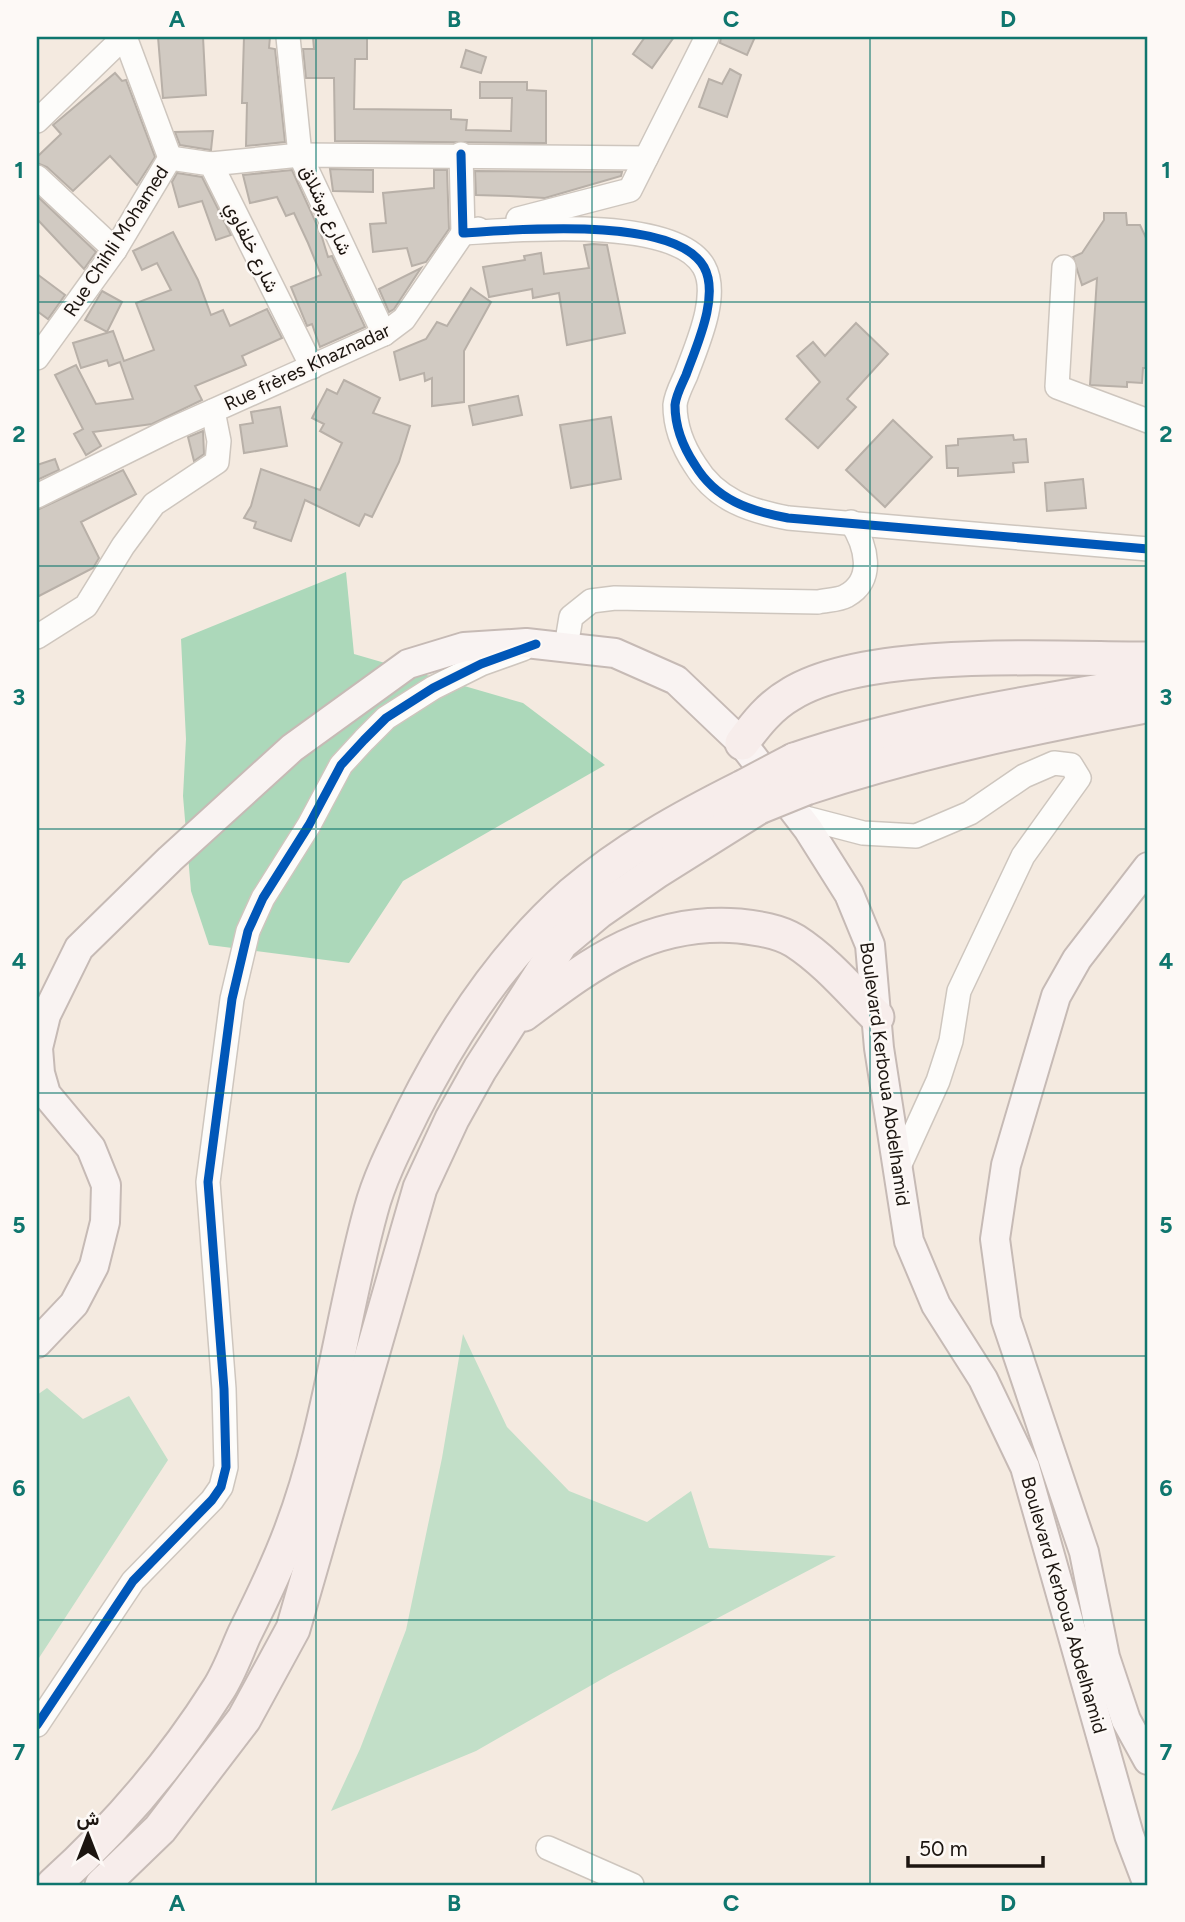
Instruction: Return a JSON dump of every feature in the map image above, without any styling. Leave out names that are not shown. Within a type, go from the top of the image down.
[{"type":"highway","points":[[743,743],[762,717],[791,694],[818,681],[858,670],[992,660],[1148,659]]},
{"type":"highway","points":[[799,788],[840,744],[1030,703],[1148,683]]},
{"type":"highway","points":[[53,1885],[96,1846],[163,1765],[219,1688],[292,1530],[311,1465],[371,1206],[426,1084],[464,1021],[503,968],[572,895],[615,861],[677,821],[751,797],[799,788],[1023,729],[1148,706]]},
{"type":"highway","points":[[102,1885],[160,1829],[244,1719],[293,1629],[420,1188],[452,1119],[503,1031],[561,943],[751,797]]},
{"type":"highway","points":[[503,1031],[588,966],[639,940],[671,929],[717,925],[760,928],[793,940],[825,964],[877,1017]]},
{"type":"main road","name":"Boulevard Kerboua Abdelhamid","points":[[37,1343],[74,1304],[94,1266],[105,1222],[106,1185],[91,1148],[46,1094],[40,1073],[38,1048],[46,1015],[79,947],[170,859],[292,748],[408,664],[464,647],[536,644],[615,653],[676,680],[743,743],[799,788],[870,945],[897,1171],[909,1241],[936,1305],[983,1379],[1025,1467],[1125,1822],[1148,1885]]},
{"type":"main road","points":[[1148,867],[1077,959],[1056,996],[1006,1165],[995,1239],[1006,1320],[1084,1552],[1105,1657],[1126,1720],[1148,1760]]},
{"type":"main road","points":[[1013,1442],[1019,1444],[1031,1441],[1042,1431]]},
{"type":"street","points":[[37,121],[125,37],[170,158],[211,164],[300,155],[461,154],[646,158]]},
{"type":"street","name":"شارع بوشلاق","points":[[288,37],[300,155],[384,334]]},
{"type":"street","points":[[463,233],[630,190],[707,37]]},
{"type":"street","points":[[461,154],[463,233]]},
{"type":"street","name":"Rue Chihli Mohamed","points":[[38,356],[115,250],[170,158]]},
{"type":"street","name":"شارع خلفاوي","points":[[211,164],[312,367]]},
{"type":"street","points":[[37,177],[115,250]]},
{"type":"street","points":[[463,233],[562,226],[646,237],[688,251],[704,267],[709,289],[706,319],[675,402],[677,428],[702,477],[727,500],[746,508],[789,518],[1148,549]]},
{"type":"street","name":"Rue frères Khaznadar","points":[[37,496],[213,411],[384,334],[404,319],[463,233]]},
{"type":"street","points":[[1064,267],[1057,387],[1148,421]]},
{"type":"street","points":[[37,637],[86,606],[123,546],[154,504],[216,461],[219,441],[213,411]]},
{"type":"street","points":[[566,647],[572,617],[590,601],[615,598],[818,602],[846,596],[862,580],[867,559],[861,538],[851,522]]},
{"type":"street","points":[[37,1725],[133,1581],[212,1500],[221,1487],[226,1467],[225,1389],[208,1182],[232,999],[248,931],[258,909],[309,825],[341,765],[386,718],[433,688],[481,664],[536,644]]},
{"type":"street","points":[[799,788],[863,833],[916,836],[970,813],[1024,776],[1054,763],[1071,765],[1079,778],[1023,856],[959,991],[951,1041],[939,1081],[897,1171]]},
{"type":"street","points":[[548,1848],[632,1885]]},
{"type":"green space","points":[[346,572],[354,654],[523,703],[605,765],[403,881],[349,963],[209,945],[191,891],[183,796],[186,739],[181,639]]},
{"type":"green space","points":[[463,1334],[507,1427],[569,1491],[647,1522],[691,1491],[709,1548],[836,1556],[611,1674],[476,1751],[331,1811],[360,1749],[406,1630],[442,1458]]},
{"type":"green space","points":[[47,1388],[83,1419],[129,1396],[168,1460],[37,1661],[37,1395]]},
{"type":"building","points":[[158,37],[203,37],[206,95],[163,98]]},
{"type":"building","points":[[244,37],[270,37],[269,48],[275,49],[285,142],[246,146],[247,103],[242,103]]},
{"type":"building","points":[[313,37],[367,37],[367,59],[355,59],[354,109],[451,110],[451,119],[467,120],[466,130],[511,131],[512,98],[480,98],[480,82],[527,82],[527,90],[546,91],[546,143],[335,141],[334,78],[306,78],[303,49],[314,49]]},
{"type":"building","points":[[645,37],[674,37],[652,68],[633,54]]},
{"type":"building","points":[[721,37],[755,37],[747,55],[720,43]]},
{"type":"building","points":[[466,50],[486,57],[481,73],[461,67]]},
{"type":"building","points":[[730,69],[741,75],[727,117],[699,107],[709,79],[722,84]]},
{"type":"building","points":[[115,73],[122,81],[126,80],[155,157],[137,185],[110,156],[73,191],[47,167],[37,163],[37,157],[61,134],[53,125]]},
{"type":"building","points":[[213,131],[211,150],[180,145],[175,132]]},
{"type":"building","points":[[330,169],[373,170],[373,192],[333,191]]},
{"type":"building","points":[[292,170],[321,234],[328,257],[332,256],[365,327],[320,347],[312,324],[307,326],[291,287],[321,275],[308,243],[294,213],[286,216],[277,197],[250,203],[243,175]]},
{"type":"building","points":[[434,170],[447,170],[449,229],[426,262],[412,266],[407,248],[373,252],[370,224],[386,223],[383,193],[434,188]]},
{"type":"building","points":[[475,171],[622,172],[621,176],[545,198],[476,195]]},
{"type":"building","points":[[177,173],[202,177],[231,235],[216,240],[202,201],[179,207],[172,182]]},
{"type":"building","points":[[37,196],[96,252],[84,269],[37,219]]},
{"type":"building","points":[[1104,213],[1126,213],[1127,225],[1140,225],[1148,242],[1148,368],[1143,368],[1142,383],[1127,382],[1127,387],[1090,385],[1097,278],[1082,285],[1073,257],[1082,253],[1104,220]]},
{"type":"building","points":[[173,232],[198,280],[211,315],[223,310],[230,326],[267,309],[282,338],[242,356],[246,365],[195,386],[202,400],[152,424],[93,432],[101,446],[86,455],[74,434],[83,429],[55,375],[76,365],[96,404],[133,399],[120,362],[109,366],[107,360],[81,368],[73,343],[113,331],[124,361],[154,350],[136,303],[171,290],[157,263],[142,270],[133,251]]},
{"type":"building","points":[[584,245],[607,245],[625,333],[567,345],[559,293],[533,298],[532,289],[489,297],[483,267],[525,260],[524,256],[541,253],[544,274],[589,268]]},
{"type":"building","points":[[421,268],[394,309],[389,312],[379,289]]},
{"type":"building","points":[[37,274],[65,295],[48,319],[37,311]]},
{"type":"building","points":[[471,288],[491,302],[464,351],[464,402],[432,406],[432,378],[425,381],[424,373],[400,380],[394,352],[426,339],[437,322],[447,326]]},
{"type":"building","points":[[102,291],[122,302],[107,332],[85,320]]},
{"type":"building","points":[[856,323],[888,354],[847,399],[856,407],[818,448],[786,419],[820,382],[797,356],[813,342],[825,356]]},
{"type":"building","points":[[344,380],[380,398],[373,413],[410,426],[399,462],[372,517],[365,514],[359,526],[305,500],[291,541],[254,528],[256,522],[244,518],[251,506],[261,469],[320,490],[342,443],[320,431],[324,424],[312,418],[327,389],[337,394]]},
{"type":"building","points":[[518,396],[522,415],[473,425],[469,406]]},
{"type":"building","points":[[280,407],[287,446],[244,453],[240,425],[253,423],[251,412]]},
{"type":"building","points":[[611,417],[621,479],[571,488],[560,425]]},
{"type":"building","points":[[893,420],[932,457],[885,507],[846,470]]},
{"type":"building","points":[[203,431],[204,454],[194,461],[188,437]]},
{"type":"building","points":[[1013,435],[1014,440],[1026,439],[1028,462],[1013,463],[1014,472],[958,476],[958,468],[947,468],[946,446],[958,445],[958,439]]},
{"type":"building","points":[[55,459],[59,470],[37,480],[37,465]]},
{"type":"building","points":[[123,470],[136,494],[81,522],[99,558],[93,568],[37,597],[37,510]]},
{"type":"building","points":[[1083,479],[1086,508],[1047,511],[1045,483]]},
{"type":"cycle path","points":[[461,154],[463,233],[554,229],[628,233],[661,239],[687,250],[704,267],[708,279],[708,307],[677,397],[676,421],[687,451],[703,477],[735,502],[760,512],[788,518],[1148,549]]},
{"type":"cycle path","points":[[37,1725],[133,1581],[212,1500],[221,1487],[226,1467],[224,1389],[208,1182],[232,999],[248,931],[263,898],[309,825],[341,765],[386,718],[433,688],[481,664],[536,644]]}]
